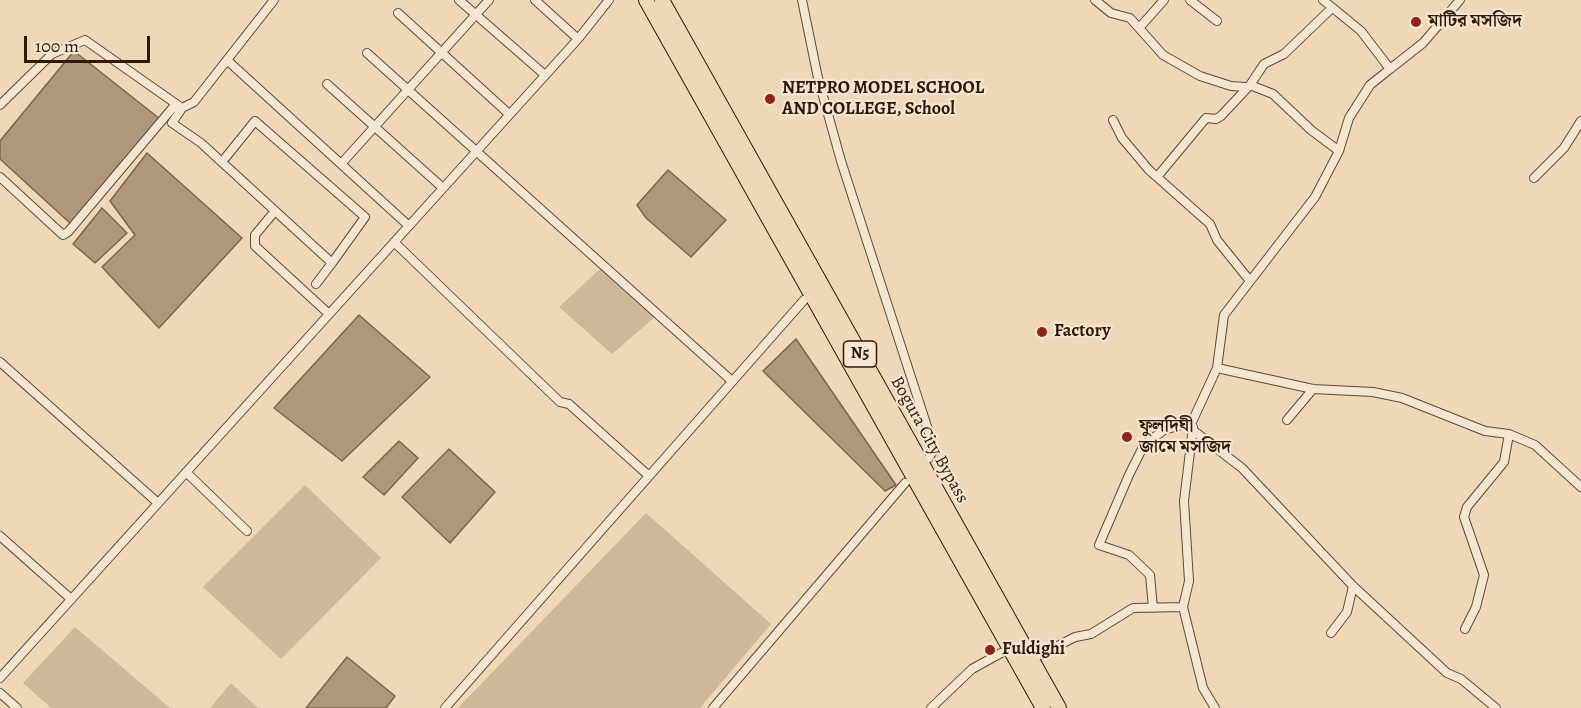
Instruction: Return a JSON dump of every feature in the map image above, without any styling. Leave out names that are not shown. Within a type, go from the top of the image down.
[{"type":"highway","name":"Bogura City Bypass","points":[[646,0],[1043,708]]},
{"type":"highway","name":"Bogura City Bypass","points":[[662,0],[1059,708]]},
{"type":"street","points":[[0,177],[63,235],[68,232],[178,106],[194,102],[274,0]]},
{"type":"street","points":[[459,0],[545,75]]},
{"type":"street","points":[[341,164],[489,0]]},
{"type":"street","points":[[535,0],[578,39]]},
{"type":"street","points":[[0,678],[578,39],[609,0]]},
{"type":"street","points":[[802,0],[818,78],[842,161],[933,445],[933,452],[929,458]]},
{"type":"street","points":[[1095,0],[1111,13],[1130,18],[1140,27],[1148,41],[1163,55],[1200,76],[1231,86],[1248,86],[1273,94],[1311,130],[1339,151]]},
{"type":"street","points":[[1140,27],[1164,0]]},
{"type":"street","points":[[1190,0],[1217,21]]},
{"type":"street","points":[[1323,0],[1361,31],[1390,69]]},
{"type":"street","points":[[1215,708],[1203,688],[1183,607],[1189,581],[1184,501],[1186,463],[1194,431],[1192,422],[1217,369],[1224,315],[1315,197],[1339,151],[1349,118],[1370,85],[1423,43],[1460,0]]},
{"type":"street","points":[[1157,177],[1206,118],[1216,119],[1221,116],[1264,64],[1284,54],[1332,8]]},
{"type":"street","points":[[398,14],[510,114]]},
{"type":"street","points":[[0,105],[52,54],[85,40],[178,106]]},
{"type":"street","points":[[367,53],[732,381]]},
{"type":"street","points":[[228,61],[409,226]]},
{"type":"street","points":[[327,84],[443,188]]},
{"type":"street","points":[[178,106],[172,123],[201,143],[333,263]]},
{"type":"street","points":[[1113,120],[1122,138],[1157,177],[1210,224],[1217,240],[1250,280]]},
{"type":"street","points":[[226,157],[255,121],[365,217],[316,284]]},
{"type":"street","points":[[1534,178],[1564,148],[1581,121]]},
{"type":"street","points":[[275,211],[255,235],[255,246],[329,314]]},
{"type":"street","points":[[394,242],[560,402],[569,404],[649,476]]},
{"type":"street","points":[[445,708],[804,300]]},
{"type":"street","points":[[0,362],[158,502]]},
{"type":"street","points":[[1217,369],[1313,388],[1373,392],[1402,398],[1485,430],[1509,434],[1535,445],[1581,487]]},
{"type":"street","points":[[1287,420],[1313,388]]},
{"type":"street","points":[[1153,608],[1150,575],[1129,555],[1099,544],[1144,445],[1164,430],[1192,422]]},
{"type":"street","points":[[1194,431],[1242,468],[1353,586],[1447,673],[1461,680],[1496,708]]},
{"type":"street","points":[[1465,629],[1476,607],[1484,575],[1464,517],[1467,507],[1504,462],[1509,434]]},
{"type":"street","points":[[186,472],[247,531]]},
{"type":"street","points":[[713,708],[906,483]]},
{"type":"street","points":[[0,536],[71,599]]},
{"type":"street","points":[[1331,633],[1347,612],[1353,586]]},
{"type":"street","points":[[1040,655],[1074,638],[1091,634],[1133,608],[1183,607]]},
{"type":"street","points":[[931,708],[972,669],[1001,654]]},
{"type":"street","points":[[0,693],[17,708]]},
{"type":"shaded area","points":[[74,51],[160,119],[71,224],[0,159],[0,141]]},
{"type":"shaded area","points":[[147,153],[242,238],[159,328],[102,267],[135,235],[110,201]]},
{"type":"shaded area","points":[[668,170],[726,220],[691,257],[646,218],[637,205]]},
{"type":"shaded area","points":[[102,208],[127,233],[95,263],[73,244]]},
{"type":"shaded area","points":[[602,267],[655,317],[612,354],[559,307]]},
{"type":"shaded area","points":[[359,315],[430,377],[342,461],[274,408]]},
{"type":"shaded area","points":[[796,339],[896,485],[885,491],[763,371]]},
{"type":"shaded area","points":[[399,441],[418,458],[384,495],[363,477]]},
{"type":"shaded area","points":[[449,449],[495,492],[450,543],[402,497]]},
{"type":"shaded area","points":[[305,485],[381,558],[281,659],[203,587]]},
{"type":"shaded area","points":[[646,513],[771,624],[700,708],[458,708]]},
{"type":"shaded area","points":[[75,627],[170,708],[51,708],[23,683]]},
{"type":"shaded area","points":[[347,657],[395,696],[386,708],[306,708]]},
{"type":"shaded area","points":[[231,683],[258,708],[210,708]]},
{"type":"place","name":"মাটির মসজিদ","points":[[1416,22]]},
{"type":"place","name":"NETPRO MODEL SCHOOL AND COLLEGE, School","points":[[770,99]]},
{"type":"place","name":"Factory","points":[[1042,332]]},
{"type":"place","name":"ফুলদিঘী জামে মসজিদ","points":[[1127,437]]},
{"type":"place","name":"Fuldighi","points":[[990,650]]}]
